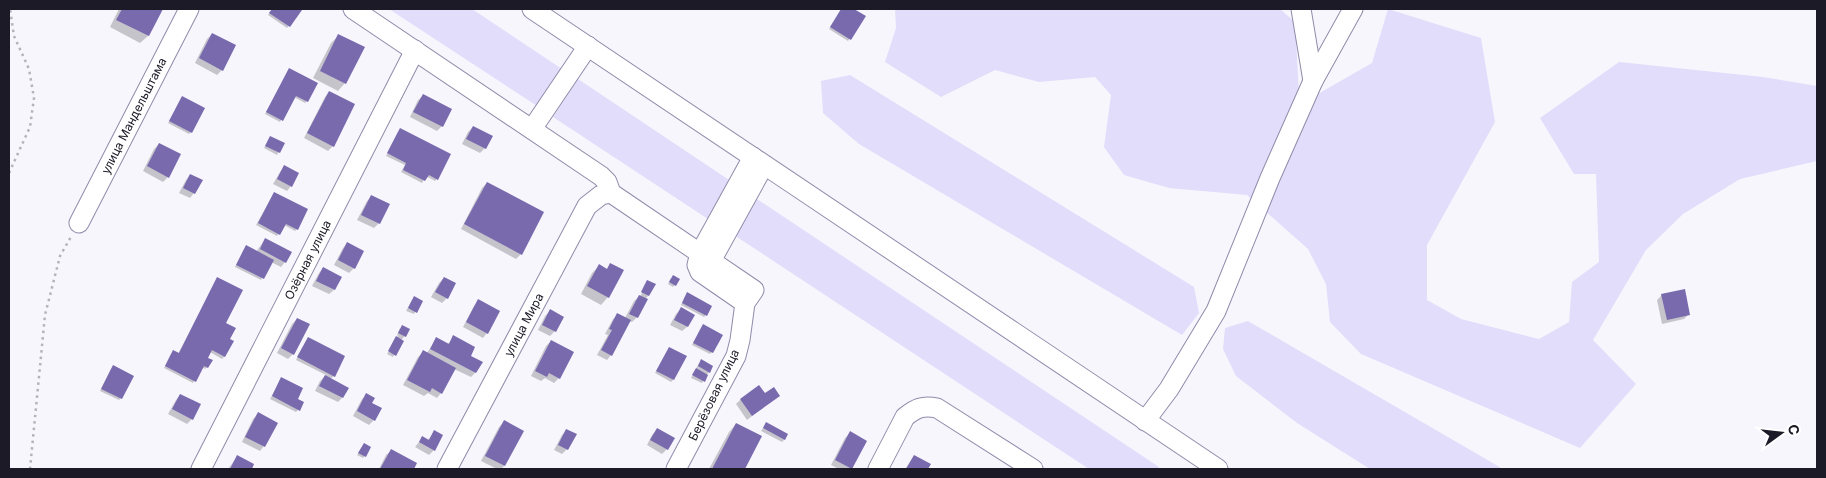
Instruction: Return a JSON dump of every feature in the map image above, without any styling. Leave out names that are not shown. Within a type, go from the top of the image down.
[{"type":"street","name":"улица Мандельштама","points":[[79,223],[189,9]]},
{"type":"street","points":[[353,9],[601,176],[611,193],[706,257],[758,161]]},
{"type":"street","points":[[532,9],[1218,469]]},
{"type":"street","points":[[1301,9],[1314,81]]},
{"type":"street","points":[[1145,421],[1169,389],[1216,311],[1270,178],[1314,81],[1353,9]]},
{"type":"street","points":[[532,129],[588,46]]},
{"type":"street","name":"Озёрная улица","points":[[201,469],[415,50]]},
{"type":"street","name":"улица Мира","points":[[447,469],[587,206],[601,195],[611,193]]},
{"type":"street","name":"Берёзовая улица","points":[[676,469],[736,356],[750,297],[700,272],[697,265],[706,257]]},
{"type":"street","points":[[878,469],[905,417],[920,406],[937,408],[1033,469]]},
{"type":"path","points":[[9,172],[30,127],[34,98],[29,69],[14,36],[10,9]]},
{"type":"path","points":[[30,469],[45,315],[60,256],[79,223]]},
{"type":"shaded area","points":[[389,9],[472,9],[562,69],[537,106]]},
{"type":"shaded area","points":[[895,9],[1280,9],[1295,22],[1299,93],[1316,95],[1372,63],[1388,9],[1481,38],[1495,122],[1427,245],[1427,300],[1461,319],[1539,339],[1569,322],[1572,282],[1599,262],[1596,174],[1574,174],[1540,118],[1619,62],[1763,77],[1817,86],[1817,161],[1740,179],[1683,214],[1646,250],[1593,340],[1636,384],[1580,448],[1361,354],[1330,322],[1326,284],[1308,249],[1247,195],[1169,188],[1124,175],[1104,147],[1111,95],[1095,77],[1039,82],[995,70],[941,97],[885,62],[896,28]]},
{"type":"shaded area","points":[[850,75],[1194,287],[1199,313],[1182,335],[859,144],[823,113],[821,81]]},
{"type":"shaded area","points":[[578,79],[732,182],[711,221],[553,117]]},
{"type":"shaded area","points":[[754,197],[1159,467],[1159,469],[1089,469],[734,235]]},
{"type":"shaded area","points":[[1248,321],[1503,469],[1370,469],[1297,423],[1236,376],[1223,349],[1225,328]]},
{"type":"building","points":[[122,9],[163,9],[149,36],[116,20]]},
{"type":"building","points":[[272,9],[302,10],[290,27],[269,13]]},
{"type":"building","points":[[841,9],[854,9],[866,16],[851,40],[830,27]]},
{"type":"building","points":[[212,33],[236,45],[223,71],[199,58]]},
{"type":"building","points":[[338,34],[365,47],[346,84],[320,71]]},
{"type":"building","points":[[289,68],[318,83],[308,102],[296,96],[283,121],[266,112]]},
{"type":"building","points":[[329,91],[355,104],[334,147],[307,133]]},
{"type":"building","points":[[423,94],[452,109],[443,127],[413,112]]},
{"type":"building","points":[[182,96],[205,108],[192,133],[169,121]]},
{"type":"building","points":[[473,126],[493,136],[486,149],[466,139]]},
{"type":"building","points":[[400,128],[451,154],[438,180],[429,175],[425,181],[403,170],[406,163],[387,153]]},
{"type":"building","points":[[270,136],[285,143],[280,153],[265,146]]},
{"type":"building","points":[[159,143],[181,154],[169,178],[147,166]]},
{"type":"building","points":[[284,165],[299,173],[292,187],[277,179]]},
{"type":"building","points":[[190,174],[203,180],[195,194],[183,188]]},
{"type":"building","points":[[487,182],[544,212],[522,255],[464,224]]},
{"type":"building","points":[[274,192],[308,209],[298,230],[286,224],[280,235],[258,223]]},
{"type":"building","points":[[371,195],[390,204],[380,224],[361,215]]},
{"type":"building","points":[[265,238],[292,252],[286,263],[260,249]]},
{"type":"building","points":[[347,242],[364,251],[355,269],[338,260]]},
{"type":"building","points":[[246,245],[274,260],[264,279],[236,265]]},
{"type":"building","points":[[610,263],[624,270],[609,298],[587,286],[599,264],[607,269]]},
{"type":"building","points":[[323,267],[342,277],[335,290],[316,281]]},
{"type":"building","points":[[673,275],[680,279],[676,286],[669,282]]},
{"type":"building","points":[[217,277],[243,290],[226,323],[236,328],[230,339],[234,341],[225,357],[212,350],[208,358],[213,360],[208,368],[204,366],[196,382],[165,366],[173,350],[179,353]]},
{"type":"building","points":[[444,277],[456,283],[448,299],[435,292]]},
{"type":"building","points":[[647,280],[656,284],[649,296],[641,292]]},
{"type":"building","points":[[1685,289],[1690,315],[1667,320],[1661,294]]},
{"type":"building","points":[[687,292],[712,306],[707,316],[682,303]]},
{"type":"building","points":[[639,295],[648,299],[638,318],[629,314]]},
{"type":"building","points":[[414,296],[423,301],[417,313],[408,308]]},
{"type":"building","points":[[478,299],[500,311],[488,334],[466,322]]},
{"type":"building","points":[[681,307],[695,315],[688,327],[674,320]]},
{"type":"building","points":[[550,309],[564,317],[556,332],[542,325]]},
{"type":"building","points":[[617,313],[631,320],[612,356],[601,350],[612,330],[609,329]]},
{"type":"building","points":[[297,318],[310,324],[294,355],[281,348]]},
{"type":"building","points":[[703,324],[723,335],[713,353],[693,343]]},
{"type":"building","points":[[402,325],[410,329],[406,337],[398,333]]},
{"type":"building","points":[[453,335],[475,347],[471,356],[483,362],[476,373],[430,349],[436,337],[449,344]]},
{"type":"building","points":[[396,336],[404,341],[396,356],[388,351]]},
{"type":"building","points":[[308,337],[345,356],[335,377],[297,357]]},
{"type":"building","points":[[551,340],[574,352],[560,379],[549,373],[547,377],[535,371]]},
{"type":"building","points":[[669,347],[687,356],[674,380],[656,371]]},
{"type":"building","points":[[423,350],[456,368],[442,394],[432,388],[430,392],[407,380]]},
{"type":"building","points":[[701,359],[713,366],[710,373],[698,366]]},
{"type":"building","points":[[113,365],[134,376],[122,399],[101,389]]},
{"type":"building","points":[[696,368],[708,375],[705,382],[692,375]]},
{"type":"building","points":[[325,375],[349,388],[343,398],[319,386]]},
{"type":"building","points":[[281,377],[303,388],[298,399],[304,402],[300,411],[272,396]]},
{"type":"building","points":[[759,385],[765,393],[774,387],[780,396],[752,416],[740,399]]},
{"type":"building","points":[[366,393],[375,398],[372,403],[382,408],[375,421],[357,411]]},
{"type":"building","points":[[180,394],[201,404],[193,420],[172,409]]},
{"type":"building","points":[[258,412],[278,423],[265,447],[245,437]]},
{"type":"building","points":[[504,420],[524,431],[505,466],[485,456]]},
{"type":"building","points":[[766,422],[788,434],[785,440],[763,428]]},
{"type":"building","points":[[736,423],[762,436],[745,469],[712,469]]},
{"type":"building","points":[[657,428],[675,438],[668,450],[650,440]]},
{"type":"building","points":[[566,429],[577,434],[568,450],[558,445]]},
{"type":"building","points":[[434,430],[443,435],[435,451],[419,442],[422,436],[429,440]]},
{"type":"building","points":[[850,431],[867,441],[852,469],[835,460]]},
{"type":"building","points":[[364,443],[371,447],[366,457],[358,453]]},
{"type":"building","points":[[391,449],[417,463],[414,469],[380,469]]},
{"type":"building","points":[[237,455],[254,464],[252,469],[230,469]]},
{"type":"building","points":[[914,455],[931,464],[928,469],[906,469]]}]
